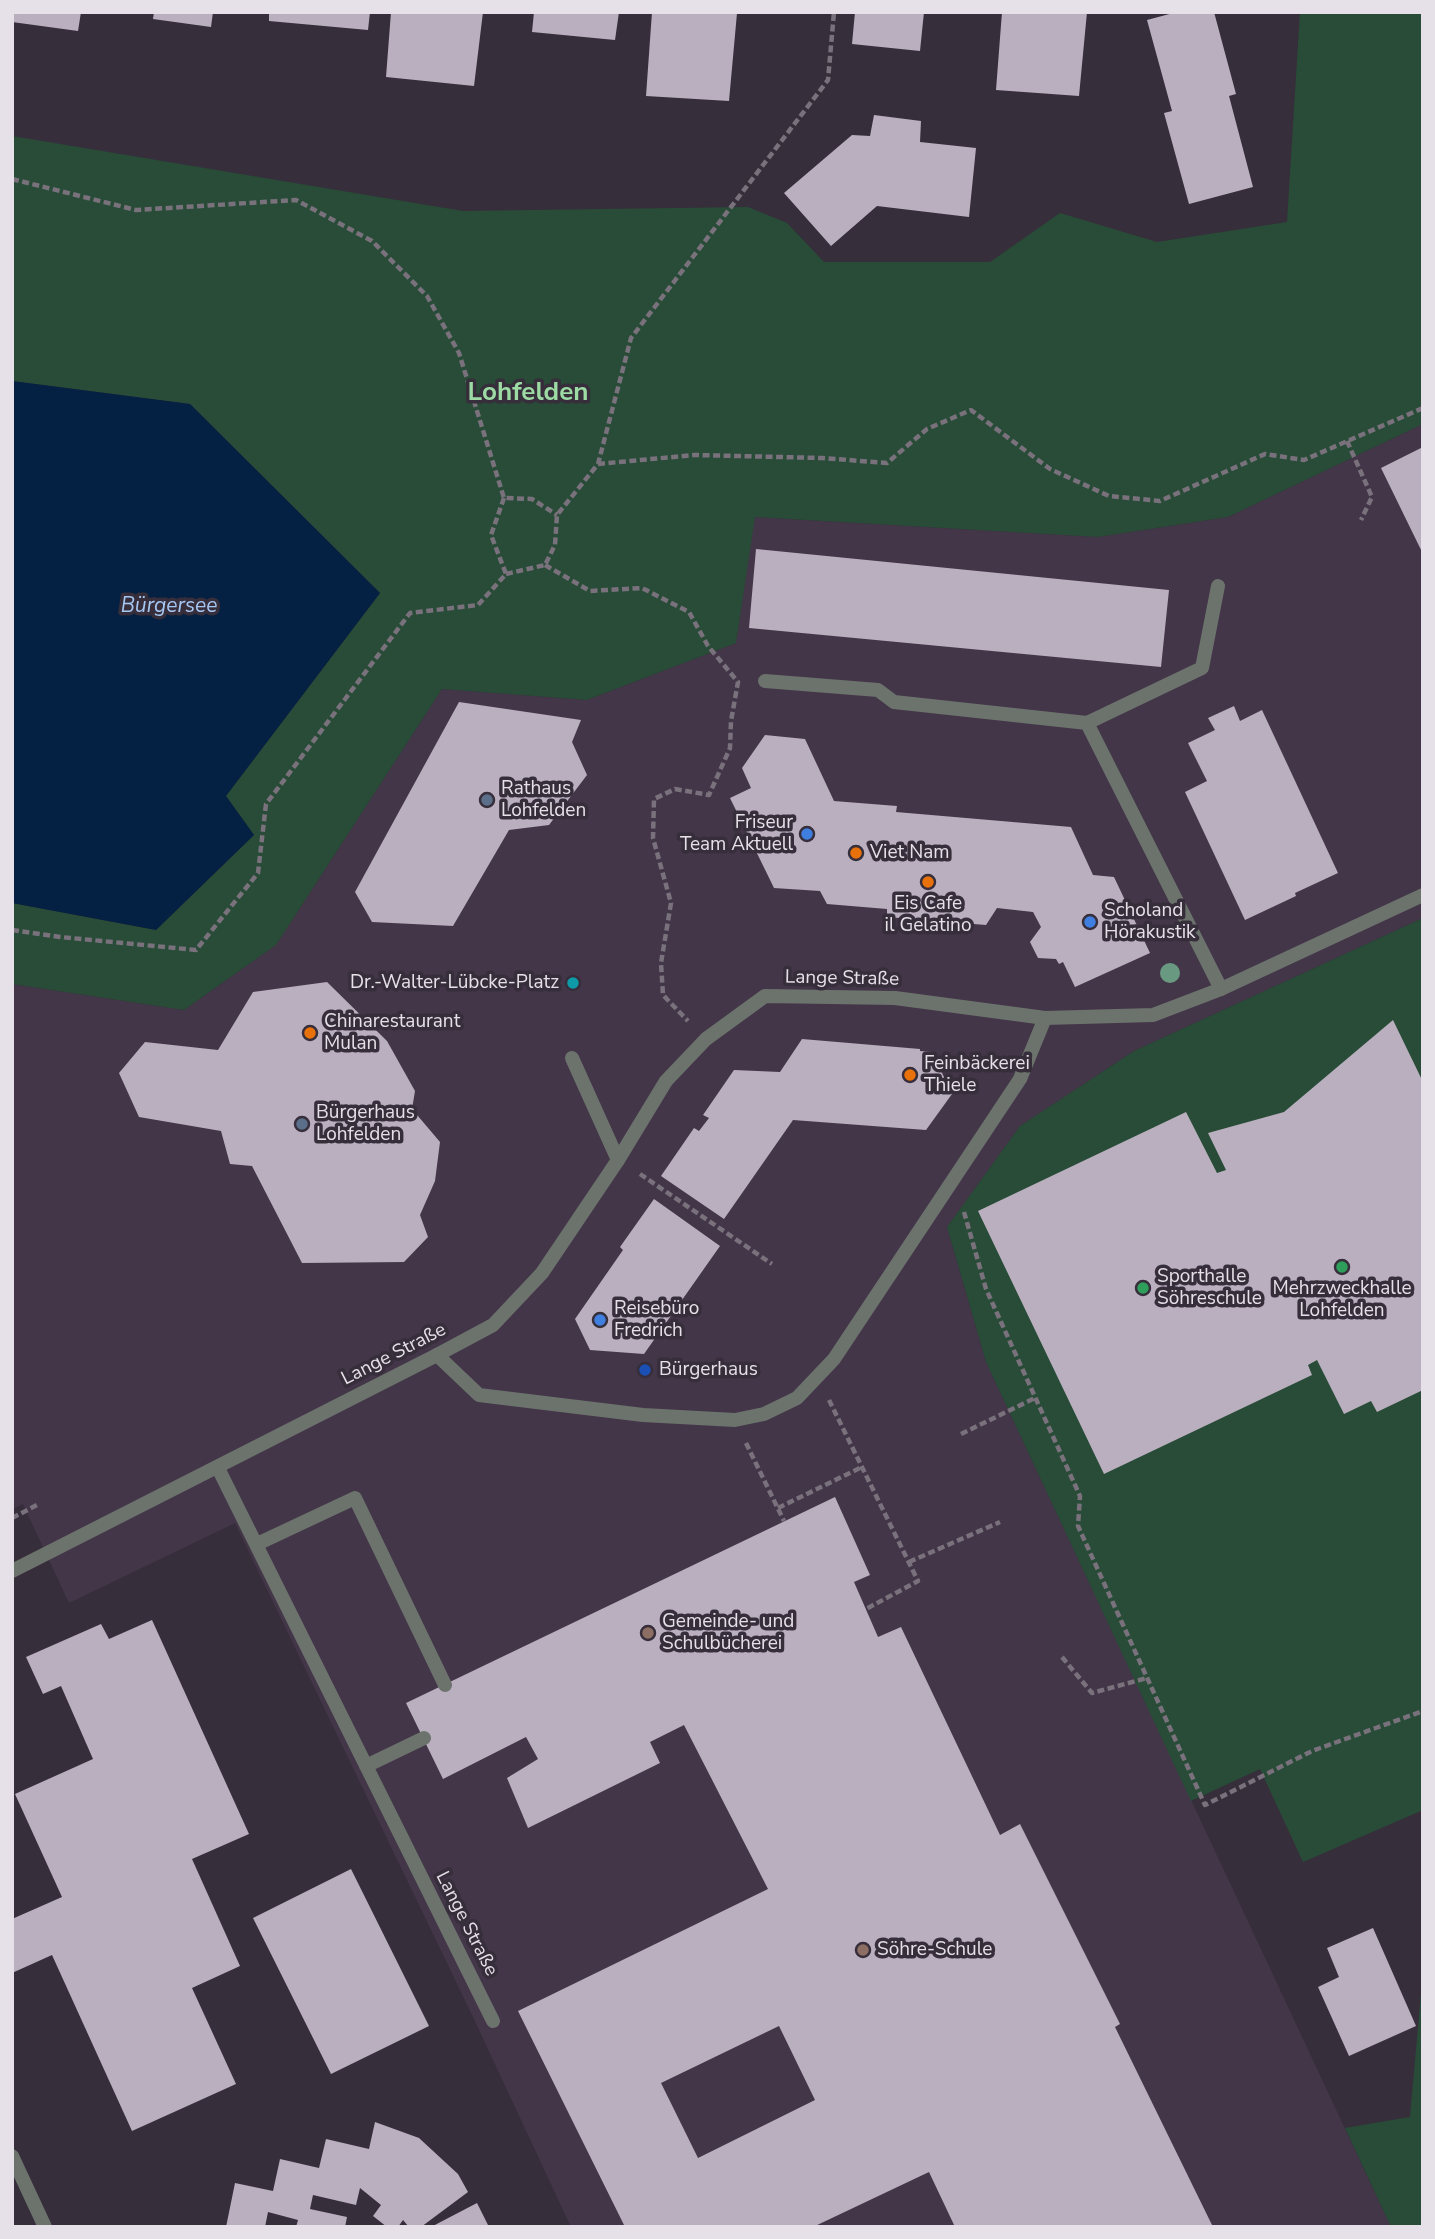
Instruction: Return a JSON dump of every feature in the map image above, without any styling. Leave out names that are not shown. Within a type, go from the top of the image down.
[{"type":"street","points":[[765,681],[878,690],[894,702],[1087,723],[1202,668],[1218,586]]},
{"type":"street","points":[[1087,723],[1221,989]]},
{"type":"street","name":"Lange Straße","points":[[12,1571],[493,1325],[542,1273],[618,1160],[666,1081],[706,1039],[765,996],[895,998],[1045,1017],[1153,1015],[1221,989],[1423,895]]},
{"type":"street","points":[[437,1355],[479,1395],[643,1415],[735,1420],[764,1414],[797,1398],[842,1348],[1020,1079],[1045,1017]]},
{"type":"street","points":[[572,1058],[618,1160]]},
{"type":"street","name":"Lange Straße","points":[[218,1468],[493,2021]]},
{"type":"street","points":[[257,1544],[355,1498],[445,1685]]},
{"type":"street","points":[[366,1766],[424,1738]]},
{"type":"street","points":[[12,2156],[45,2227]]},
{"type":"path","points":[[545,565],[555,545],[557,515],[598,464],[631,338],[828,80],[834,12]]},
{"type":"path","points":[[12,179],[135,210],[296,200],[372,241],[427,296],[459,352],[504,498],[491,535],[506,574]]},
{"type":"path","points":[[598,464],[694,455],[822,458],[887,463],[927,429],[971,410],[1050,468],[1109,496],[1160,501],[1265,454],[1304,460],[1423,408]]},
{"type":"path","points":[[1347,441],[1372,497],[1361,520]]},
{"type":"path","points":[[504,498],[531,499],[557,515]]},
{"type":"path","points":[[12,930],[196,950],[258,873],[266,804],[410,613],[478,605],[506,574],[545,565],[590,591],[642,588],[689,612],[708,646],[738,682],[731,721],[730,748],[709,795],[675,789],[654,799],[653,838],[671,903],[661,962],[663,995],[706,1039]]},
{"type":"path","points":[[618,1160],[772,1264]]},
{"type":"path","points":[[974,1248],[986,1289],[1080,1496],[1078,1526],[1205,1805],[1312,1751],[1423,1711]]},
{"type":"path","points":[[818,1377],[918,1581],[866,1609]]},
{"type":"path","points":[[961,1434],[1035,1398]]},
{"type":"path","points":[[735,1420],[784,1521]]},
{"type":"path","points":[[777,1508],[862,1466]]},
{"type":"path","points":[[12,1518],[37,1505]]},
{"type":"path","points":[[909,1562],[1000,1522]]},
{"type":"path","points":[[1062,1657],[1092,1693],[1147,1678]]},
{"type":"shaded area","points":[[1423,424],[1423,918],[1134,1051],[1020,1126],[947,1227],[986,1362],[1391,2227],[571,2227],[235,1523],[69,1603],[23,1504],[12,1509],[12,984],[184,1010],[276,945],[442,689],[587,700],[736,643],[754,517],[1098,537],[1228,517]]},
{"type":"green space","points":[[1300,12],[1423,12],[1423,424],[1228,517],[1098,537],[755,517],[736,643],[587,700],[442,689],[276,945],[184,1010],[12,984],[12,903],[156,930],[254,835],[226,796],[380,593],[190,404],[12,381],[12,136],[463,211],[748,207],[787,223],[824,262],[990,262],[1060,213],[1157,242],[1287,222]]},
{"type":"green space","points":[[1423,918],[1423,1810],[1303,1862],[1260,1769],[1191,1801],[986,1362],[947,1227],[1020,1126],[1134,1051]]},
{"type":"green space","points":[[1423,1971],[1423,2227],[1391,2227],[1345,2128],[1410,2117]]},
{"type":"water","name":"Bürgersee","points":[[12,381],[190,404],[380,593],[226,796],[254,835],[156,930],[12,903]]},
{"type":"building","points":[[12,12],[81,12],[78,31],[12,22]]},
{"type":"building","points":[[154,12],[213,12],[211,27],[153,19]]},
{"type":"building","points":[[269,12],[370,12],[368,30],[269,21]]},
{"type":"building","points":[[391,12],[483,12],[474,86],[386,77]]},
{"type":"building","points":[[534,12],[619,12],[615,40],[532,32]]},
{"type":"building","points":[[652,12],[737,13],[729,101],[646,96]]},
{"type":"building","points":[[855,12],[924,12],[920,51],[852,44]]},
{"type":"building","points":[[1002,12],[1087,12],[1079,96],[996,90]]},
{"type":"building","points":[[1177,12],[1214,12],[1236,94],[1229,96],[1253,187],[1189,204],[1164,113],[1172,111],[1147,20]]},
{"type":"building","points":[[874,115],[921,121],[920,142],[976,148],[969,217],[877,206],[831,246],[784,193],[852,135],[870,136]]},
{"type":"building","points":[[1423,447],[1423,554],[1381,468]]},
{"type":"building","points":[[756,549],[1169,590],[1161,667],[749,628]]},
{"type":"building","name":"Rathaus Lohfelden","points":[[459,702],[581,720],[572,742],[587,775],[549,825],[509,830],[453,926],[372,922],[355,892]]},
{"type":"building","points":[[1234,706],[1240,721],[1262,710],[1338,873],[1245,920],[1185,792],[1207,781],[1188,743],[1215,730],[1208,718]]},
{"type":"building","points":[[765,735],[805,739],[834,801],[897,806],[896,812],[1071,827],[1093,875],[1114,877],[1150,953],[1075,987],[1063,962],[1059,964],[1056,959],[1038,958],[1030,942],[1041,927],[1033,912],[997,908],[986,925],[887,917],[887,909],[827,904],[820,891],[774,888],[730,798],[751,788],[742,768]]},
{"type":"building","name":"Bürgerhaus Lohfelden","points":[[327,982],[387,1041],[415,1091],[412,1109],[440,1142],[435,1181],[420,1215],[428,1237],[404,1262],[302,1263],[252,1166],[230,1164],[221,1131],[139,1117],[119,1073],[145,1042],[218,1050],[253,992]]},
{"type":"building","points":[[1393,1020],[1423,1082],[1423,1390],[1377,1412],[1371,1401],[1344,1414],[1317,1360],[1308,1365],[1312,1375],[1104,1474],[978,1211],[1186,1112],[1217,1173],[1226,1170],[1208,1133],[1284,1112]]},
{"type":"building","points":[[802,1039],[932,1052],[952,1094],[926,1130],[793,1120],[724,1219],[661,1176],[694,1128],[699,1131],[709,1118],[703,1115],[734,1070],[780,1072]]},
{"type":"building","points":[[654,1199],[720,1246],[644,1354],[590,1350],[575,1319],[623,1250],[620,1247]]},
{"type":"building","name":"Söhre-Schule","points":[[835,1497],[870,1575],[854,1582],[878,1637],[901,1627],[1000,1835],[1020,1824],[1120,2024],[1115,2027],[1213,2227],[955,2227],[929,2172],[813,2227],[625,2227],[518,2011],[768,1889],[684,1725],[650,1742],[660,1763],[528,1828],[507,1778],[538,1759],[526,1737],[443,1779],[406,1703]],"holes":[[[779,2026],[815,2100],[698,2158],[661,2083]]]},
{"type":"building","points":[[152,1620],[249,1834],[192,1859],[240,1966],[192,1988],[236,2084],[132,2131],[52,1955],[12,1973],[12,1919],[62,1897],[15,1794],[93,1759],[61,1686],[43,1694],[26,1657],[101,1624],[109,1639]]},
{"type":"building","points":[[351,1869],[429,2026],[331,2074],[253,1918]]},
{"type":"building","points":[[1373,1928],[1416,2026],[1349,2056],[1318,1987],[1339,1977],[1327,1948]]},
{"type":"building","points":[[375,2122],[419,2138],[458,2174],[468,2192],[421,2227],[409,2227],[403,2220],[398,2227],[387,2227],[373,2216],[381,2205],[360,2188],[356,2205],[313,2195],[310,2209],[347,2217],[345,2227],[296,2227],[298,2220],[268,2212],[265,2227],[226,2227],[235,2183],[273,2191],[280,2159],[319,2168],[326,2139],[369,2149]]},
{"type":"building","points":[[477,2203],[489,2227],[431,2227]]},
{"type":"place","name":"Rathaus Lohfelden","points":[[487,800]]},
{"type":"place","name":"Friseur Team Aktuell","points":[[807,834]]},
{"type":"place","name":"Viet Nam","points":[[856,853]]},
{"type":"place","name":"Eis Cafe il Gelatino","points":[[928,882]]},
{"type":"place","name":"Scholand Hörakustik","points":[[1090,922]]},
{"type":"place","name":"Dr.-Walter-Lübcke-Platz","points":[[573,983]]},
{"type":"place","name":"Chinarestaurant Mulan","points":[[310,1033]]},
{"type":"place","name":"Feinbäckerei Thiele","points":[[910,1075]]},
{"type":"place","name":"Bürgerhaus Lohfelden","points":[[302,1124]]},
{"type":"place","name":"Mehrzweckhalle Lohfelden","points":[[1342,1267]]},
{"type":"place","name":"Sporthalle Söhreschule","points":[[1143,1288]]},
{"type":"place","name":"Reisebüro Fredrich","points":[[600,1320]]},
{"type":"place","name":"Bürgerhaus","points":[[645,1370]]},
{"type":"place","name":"Gemeinde- und Schulbücherei","points":[[648,1633]]},
{"type":"place","name":"Söhre-Schule","points":[[863,1950]]},
{"type":"district","name":"Lohfelden","points":[[528,394]]}]
